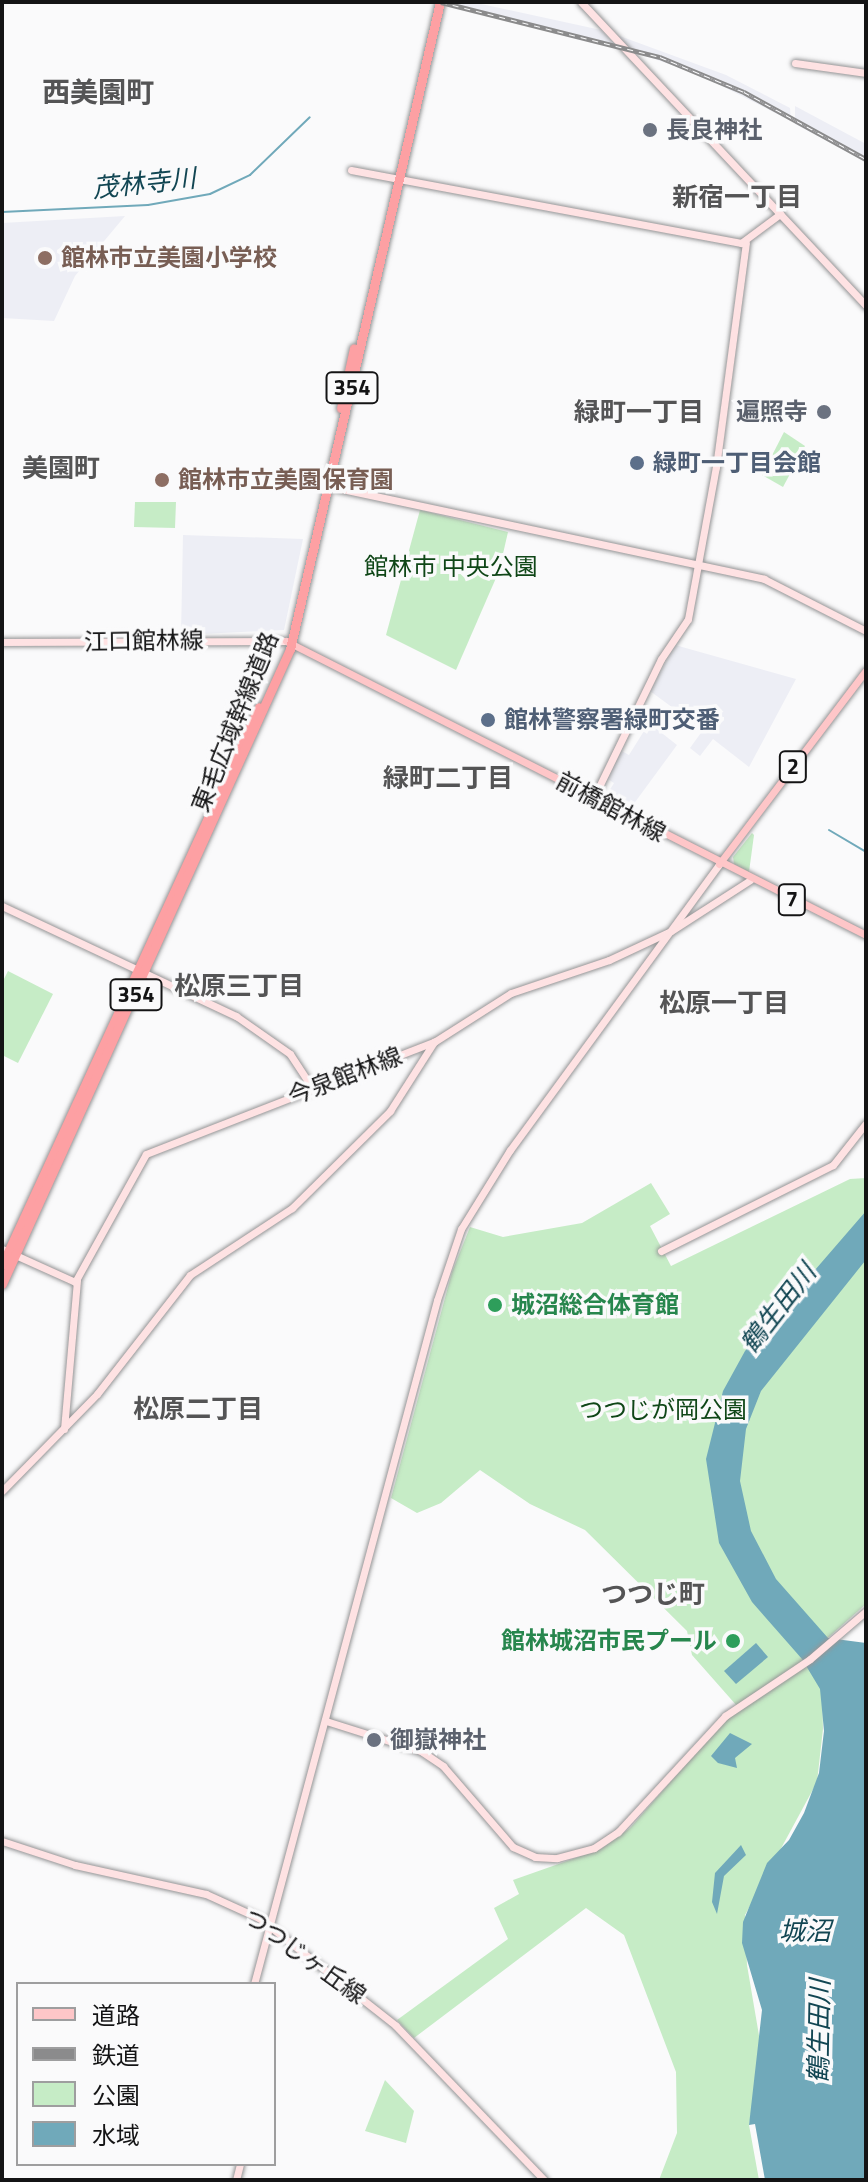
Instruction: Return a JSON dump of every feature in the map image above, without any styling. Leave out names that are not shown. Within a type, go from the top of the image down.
[{"type":"highway","name":"東毛広域幹線道路","points":[[2,1265],[143,972],[289,642],[438,2]]},
{"type":"highway","name":"東毛広域幹線道路","points":[[2,1284],[9,1252]]},
{"type":"main road","name":"前橋館林線","points":[[289,642],[719,864]]},
{"type":"main road","name":"2","points":[[719,864],[866,670]]},
{"type":"main road","name":"7","points":[[719,864],[866,935]]},
{"type":"street","points":[[581,2],[866,306]]},
{"type":"street","points":[[795,63],[866,73]]},
{"type":"street","points":[[351,170],[746,243]]},
{"type":"street","points":[[594,797],[661,659],[688,619],[746,243],[780,214]]},
{"type":"street","points":[[326,486],[764,579],[866,631]]},
{"type":"street","name":"江口館林線","points":[[2,642],[289,642]]},
{"type":"street","name":"今泉館林線","points":[[77,1281],[116,1200],[146,1154],[434,1042],[511,993],[599,964],[671,931],[719,864]]},
{"type":"street","points":[[254,1982],[437,1300],[461,1229],[510,1150],[671,931],[750,880]]},
{"type":"street","points":[[2,906],[268,1035],[290,1054],[313,1089]]},
{"type":"street","points":[[2,1491],[64,1430],[190,1275],[292,1208],[390,1111],[411,1085],[434,1042]]},
{"type":"street","points":[[661,1251],[833,1165],[866,1123]]},
{"type":"street","points":[[9,1252],[77,1281],[64,1430]]},
{"type":"street","points":[[326,1721],[421,1751],[443,1766],[513,1847],[535,1857],[557,1858],[594,1848],[618,1832],[725,1716],[794,1670],[866,1611]]},
{"type":"street","name":"つつじヶ丘線","points":[[2,1841],[75,1865],[206,1894],[268,1924],[402,2032],[544,2180]]},
{"type":"shaded area","points":[[430,2],[472,2],[601,30],[615,45]]},
{"type":"shaded area","points":[[617,35],[726,75],[790,108],[791,121],[700,75],[629,50]]},
{"type":"shaded area","points":[[795,106],[866,144],[866,162],[795,124]]},
{"type":"shaded area","name":"館林市立美園小学校","points":[[125,216],[75,276],[54,321],[2,318],[2,223]]},
{"type":"shaded area","points":[[183,535],[303,539],[284,630],[181,635]]},
{"type":"shaded area","points":[[675,645],[796,679],[749,767],[713,739],[700,756],[690,748],[703,730],[650,691]]},
{"type":"shaded area","points":[[649,723],[677,745],[630,809],[606,796],[614,783],[606,778],[620,750],[629,755]]},
{"type":"green space","points":[[784,432],[805,446],[783,487],[762,475]]},
{"type":"green space","points":[[135,502],[176,502],[175,528],[134,527]]},
{"type":"green space","name":"館林市 中央公園","points":[[420,510],[508,532],[499,571],[456,670],[386,635]]},
{"type":"green space","points":[[752,833],[749,872],[734,864],[733,857]]},
{"type":"green space","points":[[8,971],[53,994],[18,1063],[2,1055],[2,983]]},
{"type":"green space","name":"つつじが岡公園","points":[[866,1178],[866,1604],[821,1644],[823,1729],[817,1782],[745,1915],[747,1965],[762,2053],[749,2125],[759,2180],[659,2180],[677,2133],[676,2072],[624,1935],[586,1908],[414,2038],[397,2020],[508,1939],[494,1908],[519,1894],[513,1880],[601,1849],[630,1828],[737,1706],[692,1655],[687,1631],[585,1530],[530,1504],[480,1470],[441,1503],[417,1513],[391,1498],[452,1272],[470,1227],[503,1237],[582,1223],[651,1183],[670,1214],[650,1226],[671,1266],[850,1179]]},
{"type":"green space","points":[[385,2080],[414,2111],[406,2143],[365,2131]]},
{"type":"water","name":"城沼","points":[[866,1211],[865,1261],[761,1391],[746,1429],[740,1481],[751,1531],[776,1579],[828,1638],[866,1643],[866,2180],[765,2180],[755,2124],[749,2125],[762,2010],[742,1943],[743,1922],[767,1863],[789,1840],[804,1813],[819,1773],[824,1731],[820,1689],[802,1659],[752,1602],[719,1543],[706,1459],[723,1391],[745,1351]]},
{"type":"water","points":[[756,1643],[768,1657],[736,1684],[724,1671]]},
{"type":"water","points":[[730,1733],[752,1744],[735,1758],[737,1768],[718,1763],[711,1756]]},
{"type":"water","points":[[741,1845],[746,1855],[724,1876],[717,1914],[712,1902],[715,1873]]},
{"type":"waterway","name":"茂林寺川","points":[[2,212],[148,205],[210,194],[250,175],[310,117]]},
{"type":"waterway","points":[[829,830],[866,852]]},
{"type":"railway","points":[[441,2],[660,57],[744,92],[866,159]]},
{"type":"place","name":"長良神社","points":[[650,130]]},
{"type":"place","name":"館林市立美園小学校","points":[[45,258]]},
{"type":"place","name":"遍照寺","points":[[824,412]]},
{"type":"place","name":"緑町一丁目会館","points":[[637,463]]},
{"type":"place","name":"館林市立美園保育園","points":[[162,480]]},
{"type":"place","name":"館林警察署緑町交番","points":[[488,720]]},
{"type":"place","name":"城沼総合体育館","points":[[495,1305]]},
{"type":"place","name":"館林城沼市民プール","points":[[733,1641]]},
{"type":"place","name":"御嶽神社","points":[[374,1740]]},
{"type":"district","name":"西美園町","points":[[98,92]]},
{"type":"district","name":"新宿一丁目","points":[[737,197]]},
{"type":"district","name":"緑町一丁目","points":[[639,412]]},
{"type":"district","name":"美園町","points":[[61,468]]},
{"type":"district","name":"緑町二丁目","points":[[448,778]]},
{"type":"district","name":"松原三丁目","points":[[239,986]]},
{"type":"district","name":"松原一丁目","points":[[724,1003]]},
{"type":"district","name":"松原二丁目","points":[[198,1409]]},
{"type":"district","name":"つつじ町","points":[[653,1594]]},
{"type":"water label","name":"鶴生田川","points":[[778,1308]]},
{"type":"water label","name":"鶴生田川","points":[[819,2031]]}]
